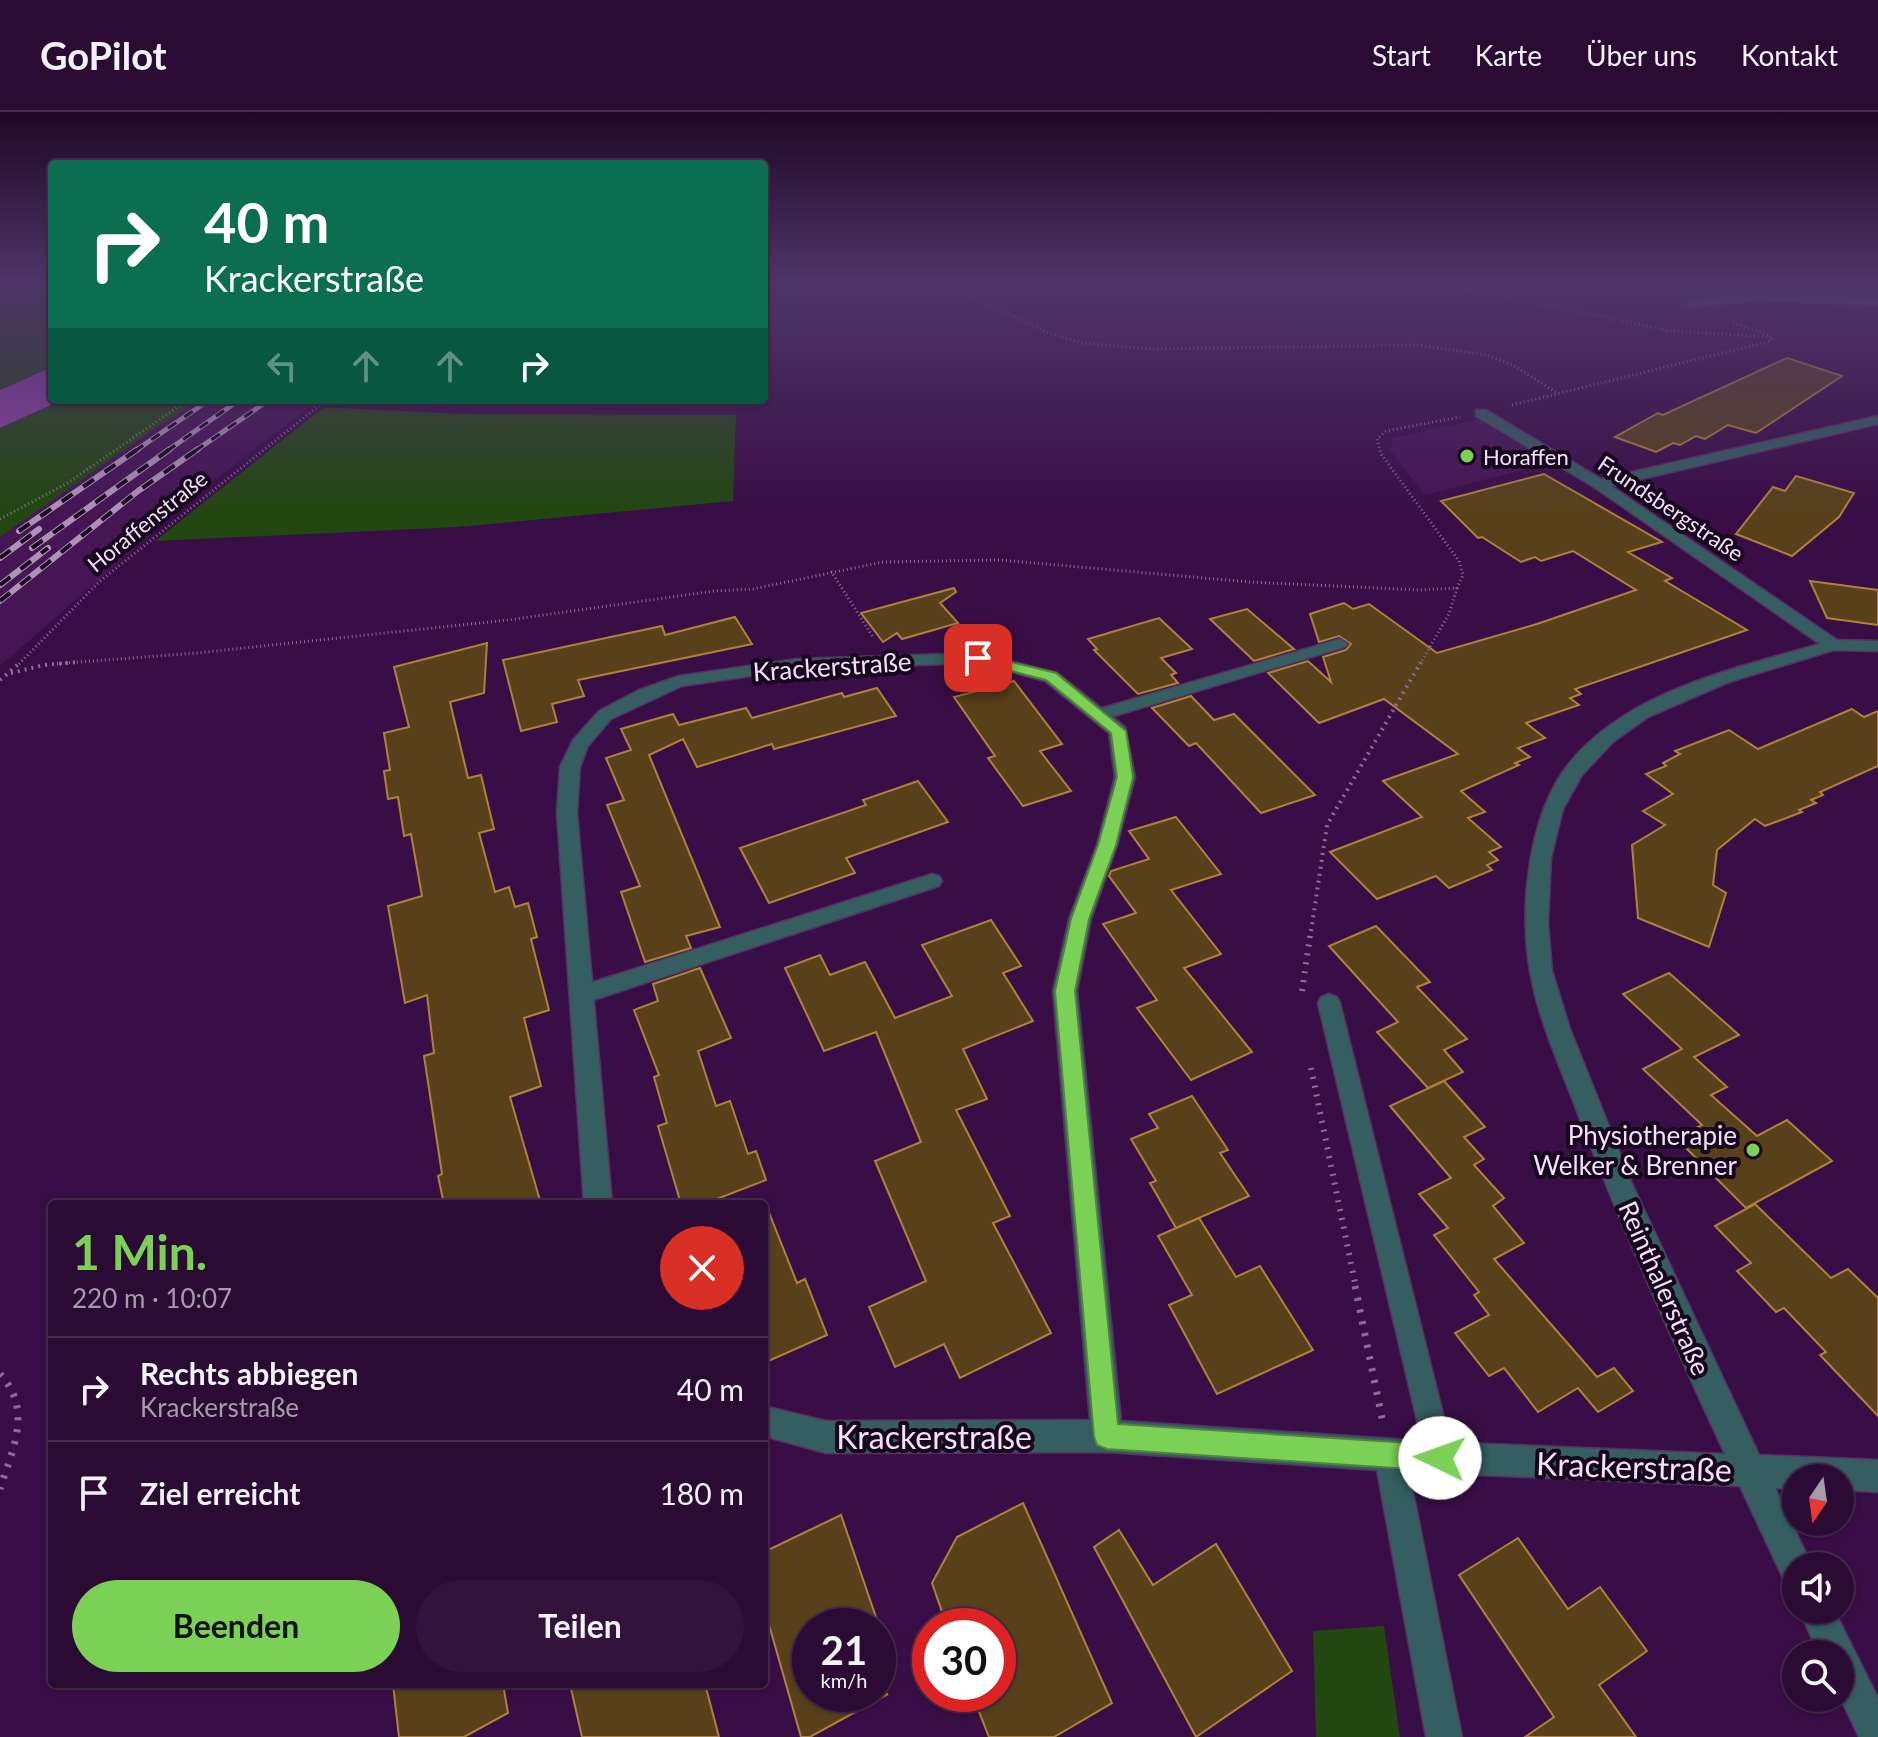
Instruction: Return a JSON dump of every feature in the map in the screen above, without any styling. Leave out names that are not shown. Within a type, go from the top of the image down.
[{"type":"street","name":"Frundsbergstraße","points":[[1481,413],[1599,484],[1833,645]]},
{"type":"street","points":[[1599,484],[1878,420]]},
{"type":"street","name":"Reinthalerstraße","points":[[1788,1552],[1620,1188],[1558,1029],[1541,971],[1537,923],[1541,858],[1553,809],[1574,771],[1606,738],[1642,713],[1682,694],[1833,645],[1878,646]]},
{"type":"street","name":"Krackerstraße","points":[[598,1200],[567,813],[570,767],[580,744],[605,715],[679,681],[797,664],[978,658],[1051,677],[1118,731],[1125,777],[1107,845],[1080,919],[1065,991],[1107,1436]]},
{"type":"street","name":"Krackerstraße","points":[[768,1422],[826,1437],[1107,1436],[1390,1456],[1878,1476]]},
{"type":"street","points":[[1390,1456],[1444,1737]]},
{"type":"street","points":[[1854,1688],[1878,1737]]},
{"type":"lane","points":[[1098,715],[1340,644]]},
{"type":"lane","points":[[581,995],[932,881]]},
{"type":"lane","points":[[1329,1003],[1440,1458]]},
{"type":"path","points":[[1500,360],[1558,393]]},
{"type":"path","points":[[11,673],[44,665],[197,653],[508,620],[714,591],[753,589],[883,562],[1000,560],[1250,582],[1420,590],[1457,588],[1463,575],[1459,561],[1381,454],[1377,439],[1386,431],[1481,413],[1694,360]]},
{"type":"path","points":[[0,519],[66,484],[182,404]]},
{"type":"path","name":"Horaffenstraße","points":[[0,680],[11,673],[100,581],[321,404]]},
{"type":"path","points":[[831,571],[888,661]]},
{"type":"path","points":[[0,1374],[13,1389],[18,1412],[14,1443],[0,1489]]},
{"type":"shaded area","points":[[48,369],[48,404],[53,404],[0,428],[0,390]]},
{"type":"shaded area","points":[[185,404],[313,404],[202,490],[0,666],[0,519]]},
{"type":"shaded area","name":"Horaffen","points":[[1478,419],[1550,463],[1425,495],[1390,450],[1393,438]]},
{"type":"green space","points":[[0,360],[48,360],[48,369],[0,390]]},
{"type":"green space","points":[[53,404],[194,404],[0,537],[0,428]]},
{"type":"green space","points":[[324,407],[461,414],[736,415],[733,501],[458,527],[155,541]]},
{"type":"green space","points":[[1384,1626],[1400,1737],[1316,1737],[1313,1631]]},
{"type":"building","points":[[1783,360],[1793,360],[1842,376],[1756,433],[1728,425],[1705,439],[1696,436],[1680,445],[1673,443],[1656,452],[1615,437],[1658,413],[1663,415]]},
{"type":"building","points":[[1544,474],[1662,542],[1628,552],[1672,578],[1665,581],[1747,630],[1575,689],[1581,694],[1570,698],[1579,705],[1526,723],[1545,738],[1518,748],[1530,757],[1461,791],[1485,812],[1468,818],[1501,847],[1489,852],[1498,860],[1487,865],[1492,870],[1449,888],[1436,876],[1377,899],[1330,852],[1422,817],[1383,781],[1458,754],[1384,699],[1319,723],[1268,673],[1308,661],[1331,682],[1323,657],[1346,650],[1351,644],[1339,636],[1319,642],[1310,614],[1344,603],[1353,609],[1369,604],[1437,653],[1537,624],[1636,590],[1573,551],[1541,561],[1535,557],[1521,562],[1482,537],[1478,538],[1441,501]]},
{"type":"building","points":[[1796,476],[1854,493],[1839,517],[1792,556],[1736,534],[1773,487],[1785,491]]},
{"type":"building","points":[[1810,581],[1878,590],[1878,625],[1827,618]]},
{"type":"building","points":[[954,588],[956,592],[940,603],[958,623],[902,639],[897,633],[883,642],[861,613]]},
{"type":"building","points":[[1247,609],[1294,649],[1254,661],[1210,619]]},
{"type":"building","points":[[735,617],[752,644],[578,680],[584,696],[552,704],[557,722],[521,731],[503,660],[662,626],[665,635]]},
{"type":"building","points":[[1159,618],[1192,649],[1161,658],[1176,673],[1171,675],[1178,683],[1138,694],[1094,650],[1097,649],[1088,639]]},
{"type":"building","points":[[487,643],[484,693],[450,702],[468,778],[481,775],[494,829],[479,833],[495,892],[509,887],[515,907],[528,903],[537,937],[531,939],[549,1010],[524,1018],[541,1086],[510,1097],[540,1200],[443,1200],[424,1056],[434,1053],[427,995],[405,1003],[388,906],[422,896],[411,834],[404,836],[398,797],[388,799],[384,771],[390,770],[384,733],[409,727],[394,667]]},
{"type":"building","points":[[1014,681],[1062,744],[1040,751],[1071,791],[1023,806],[988,758],[995,756],[954,697]]},
{"type":"building","points":[[877,688],[896,716],[774,749],[772,744],[697,767],[683,739],[649,755],[720,927],[686,936],[691,948],[645,962],[621,892],[640,886],[607,805],[624,800],[606,758],[631,750],[621,729],[673,714],[679,725],[746,708],[752,718],[842,693],[844,697]]},
{"type":"building","points":[[1191,696],[1214,720],[1234,714],[1315,795],[1261,813],[1196,743],[1189,746],[1152,708]]},
{"type":"building","points":[[1852,709],[1864,717],[1878,711],[1878,766],[1820,792],[1823,795],[1811,800],[1816,803],[1799,810],[1802,812],[1765,826],[1755,819],[1717,850],[1713,885],[1726,893],[1709,947],[1638,918],[1632,845],[1665,825],[1643,811],[1673,794],[1646,774],[1666,766],[1663,763],[1680,754],[1675,751],[1729,730],[1758,749]]},
{"type":"building","points":[[918,781],[948,822],[846,858],[855,873],[769,903],[740,848],[866,805],[863,800]]},
{"type":"building","points":[[1176,817],[1221,874],[1171,890],[1221,954],[1184,968],[1252,1052],[1191,1080],[1137,1008],[1157,1000],[1103,924],[1136,913],[1109,876],[1111,871],[1149,859],[1129,831]]},
{"type":"building","points":[[991,920],[1021,966],[1003,973],[1033,1021],[963,1049],[987,1099],[956,1110],[1010,1216],[993,1223],[1051,1333],[960,1378],[944,1344],[895,1367],[869,1307],[926,1281],[875,1161],[921,1142],[876,1032],[824,1051],[785,968],[820,955],[830,975],[865,962],[895,1018],[952,996],[922,945]]},
{"type":"building","points":[[1376,926],[1430,982],[1417,987],[1467,1039],[1444,1050],[1463,1072],[1428,1088],[1377,1032],[1398,1022],[1329,946]]},
{"type":"building","points":[[700,968],[731,1038],[698,1051],[716,1106],[730,1101],[748,1154],[756,1151],[766,1180],[714,1200],[680,1200],[658,1126],[667,1123],[654,1077],[659,1075],[634,1010],[658,1001],[653,984]]},
{"type":"building","points":[[1669,973],[1739,1035],[1694,1057],[1727,1087],[1711,1095],[1757,1136],[1787,1120],[1832,1161],[1746,1208],[1676,1138],[1702,1125],[1643,1069],[1682,1049],[1623,994]]},
{"type":"building","points":[[1444,1081],[1485,1127],[1464,1137],[1484,1159],[1474,1165],[1504,1198],[1493,1206],[1524,1243],[1494,1259],[1597,1377],[1614,1368],[1633,1391],[1598,1412],[1578,1388],[1538,1412],[1504,1368],[1489,1376],[1455,1333],[1489,1315],[1474,1295],[1479,1292],[1434,1235],[1448,1228],[1419,1194],[1451,1178],[1390,1106]]},
{"type":"building","points":[[1192,1096],[1228,1150],[1220,1153],[1249,1196],[1176,1228],[1150,1183],[1156,1181],[1131,1139],[1158,1128],[1149,1114]]},
{"type":"building","points":[[1755,1204],[1831,1278],[1848,1269],[1878,1298],[1878,1416],[1820,1355],[1826,1352],[1784,1308],[1776,1312],[1737,1271],[1751,1263],[1715,1226]]},
{"type":"building","points":[[768,1210],[797,1283],[805,1279],[827,1335],[768,1361]]},
{"type":"building","points":[[1199,1218],[1236,1277],[1260,1266],[1313,1350],[1217,1394],[1169,1305],[1192,1295],[1158,1236]]},
{"type":"building","points":[[1023,1503],[1112,1703],[1054,1737],[989,1737],[979,1712],[1016,1712],[1016,1608],[941,1608],[932,1583],[957,1537]]},
{"type":"building","points":[[841,1515],[873,1608],[792,1608],[792,1705],[768,1621],[768,1550]]},
{"type":"building","points":[[1119,1530],[1153,1585],[1216,1544],[1292,1671],[1196,1737],[1094,1547]]},
{"type":"building","points":[[1518,1538],[1568,1609],[1600,1587],[1647,1651],[1599,1685],[1636,1737],[1525,1737],[1554,1717],[1459,1575]]},
{"type":"building","points":[[393,1688],[504,1688],[508,1713],[464,1737],[399,1737]]},
{"type":"building","points":[[571,1688],[706,1688],[719,1737],[582,1737]]},
{"type":"building","points":[[794,1712],[855,1712],[810,1737],[801,1737]]},
{"type":"railway","points":[[135,451],[203,404]]},
{"type":"railway","points":[[167,451],[233,404]]},
{"type":"railway","points":[[195,451],[263,404]]},
{"type":"railway","points":[[19,531],[138,449]]},
{"type":"railway","points":[[32,548],[170,449]]},
{"type":"railway","points":[[0,601],[138,491],[198,449]]},
{"type":"railway","points":[[0,558],[39,529]]},
{"type":"railway","points":[[0,585],[48,548]]},
{"type":"place","name":"Horaffen","points":[[1467,456]]},
{"type":"place","name":"Physiotherapie Welker & Brenner","points":[[1753,1150]]},
{"type":"route","points":[[978,658],[1051,677],[1118,731],[1125,777],[1107,845],[1080,919],[1065,991],[1107,1436],[1440,1458]]}]
